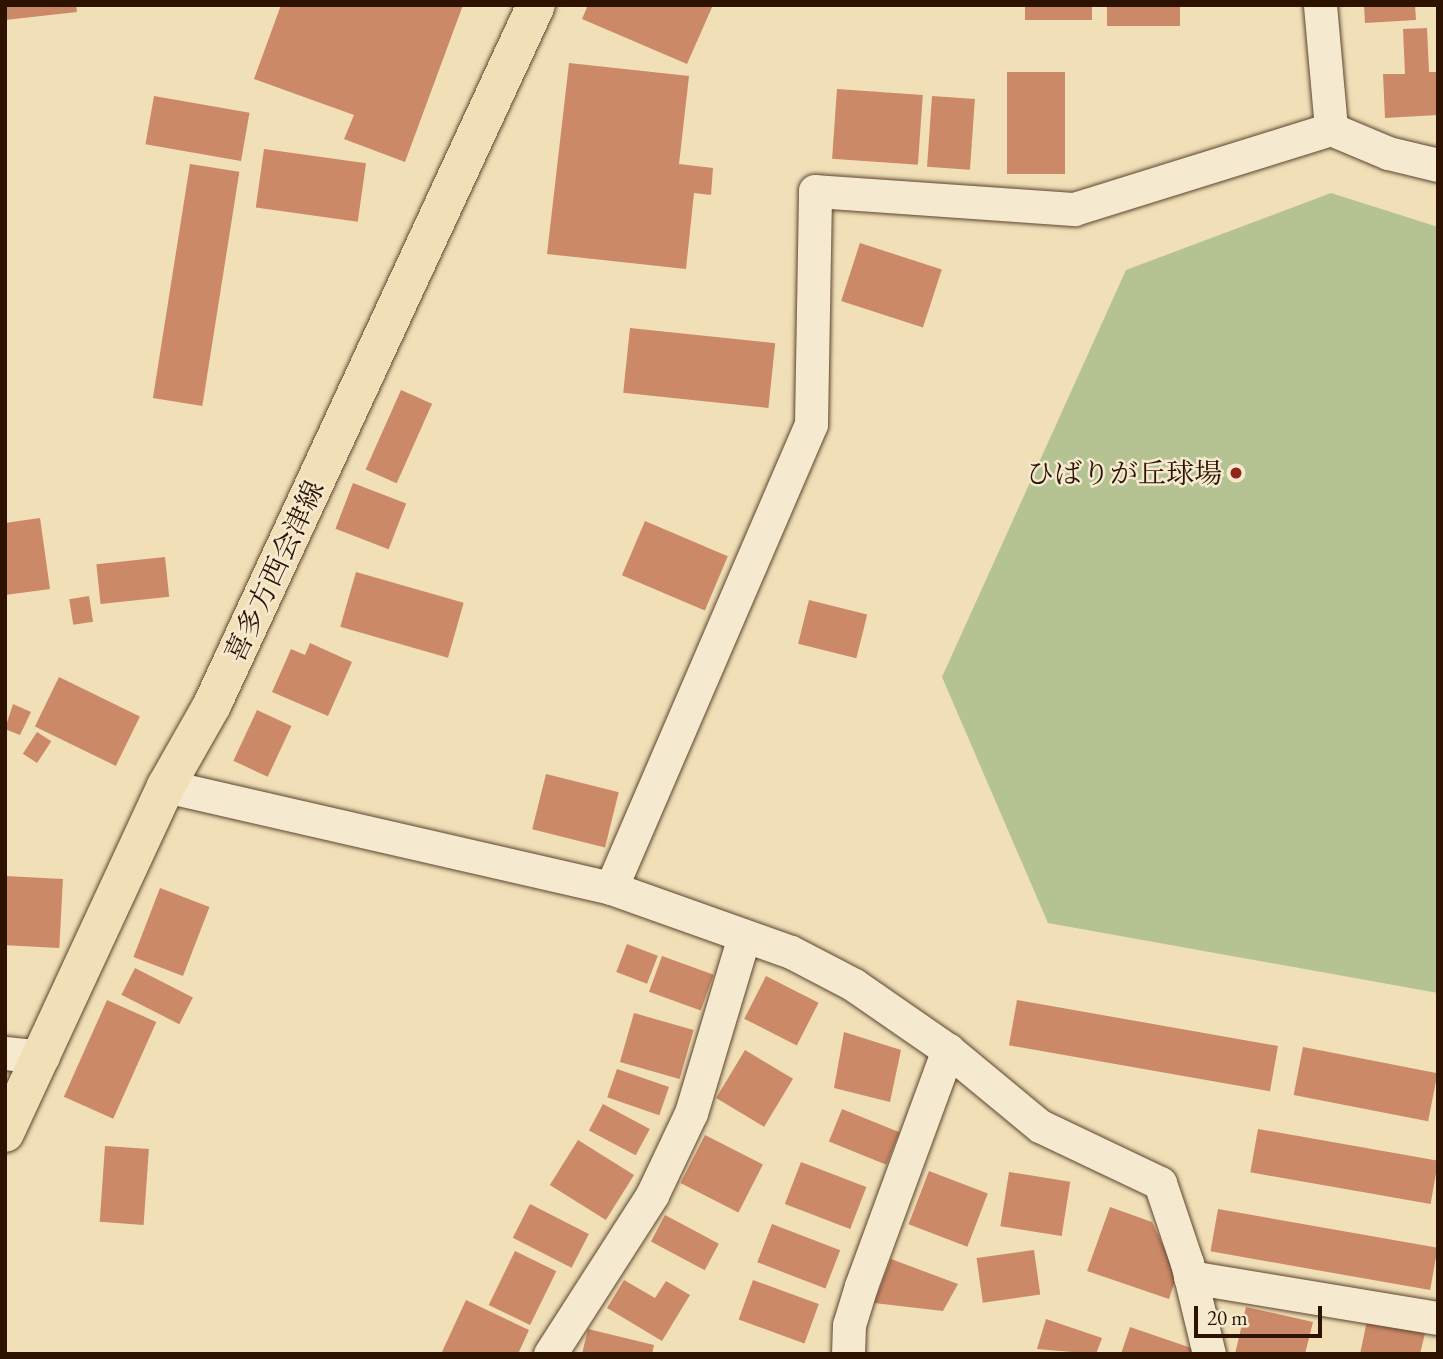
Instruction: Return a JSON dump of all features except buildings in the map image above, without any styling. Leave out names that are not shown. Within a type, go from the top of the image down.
[{"type":"main road","name":"喜多方西会津線","points":[[5,1133],[43,1057],[166,786],[212,705],[536,5]]},
{"type":"street","points":[[1320,5],[1331,129]]},
{"type":"street","points":[[611,888],[811,424],[815,191],[1074,209],[1331,129],[1388,153],[1438,165]]},
{"type":"street","points":[[166,786],[611,888],[791,952],[854,985],[948,1050],[1040,1126],[1160,1183],[1190,1277],[1209,1354]]},
{"type":"street","points":[[550,1354],[652,1195],[691,1113],[744,936]]},
{"type":"street","points":[[848,1354],[849,1325],[861,1286],[948,1050]]},
{"type":"street","points":[[5,1053],[43,1057]]},
{"type":"street","points":[[1190,1277],[1438,1318]]},
{"type":"green space","name":"ひばりが丘球場","points":[[1331,193],[1438,227],[1438,993],[1048,923],[942,677],[1126,270]]},
{"type":"place","name":"ひばりが丘球場","points":[[1236,473]]}]
